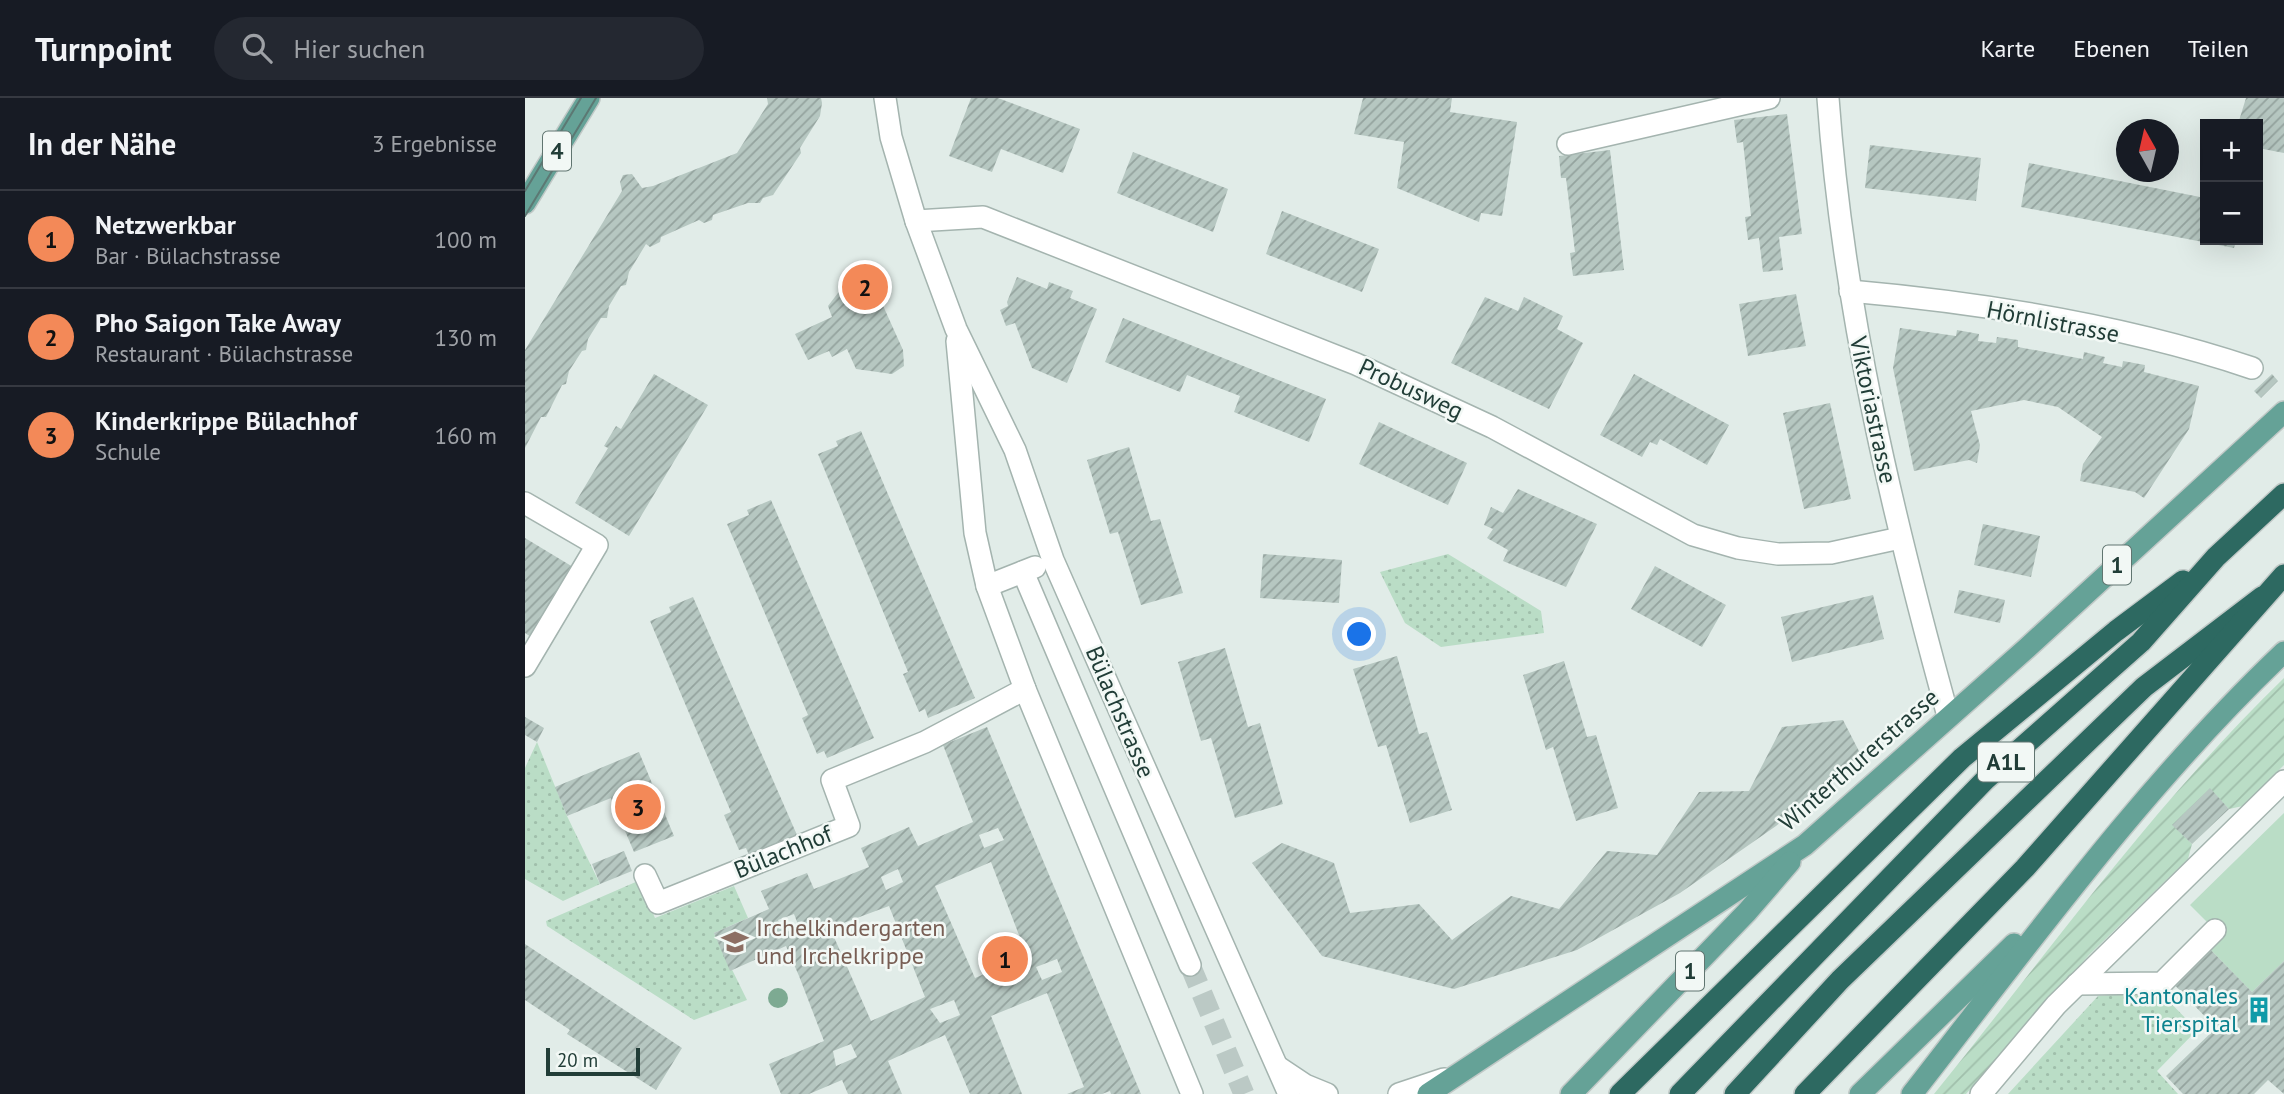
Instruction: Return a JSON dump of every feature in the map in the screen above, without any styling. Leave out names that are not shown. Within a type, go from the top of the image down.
[{"type":"highway","name":"A1L","points":[[1680,1094],[1986,780],[2141,642],[2216,557],[2284,494]]},
{"type":"highway","points":[[1620,1094],[1962,758],[2116,631],[2216,557]]},
{"type":"highway","name":"A1L","points":[[1735,1094],[1840,980],[2144,688],[2262,597],[2284,575]]},
{"type":"highway","points":[[1805,1094],[2025,869],[2262,597]]},
{"type":"main road","name":"4","points":[[525,203],[589,98]]},
{"type":"main road","name":"Winterthurerstrasse","points":[[1428,1094],[1805,845],[2027,648],[2284,412]]},
{"type":"main road","points":[[1912,1094],[2074,885],[2170,773],[2284,652]]},
{"type":"main road","name":"1","points":[[1571,1094],[1747,912],[1805,845]]},
{"type":"main road","points":[[1860,1094],[2074,885]]},
{"type":"street","name":"Bülachstrasse","points":[[885,98],[891,137],[916,221],[956,329],[1015,450],[1053,560],[1289,1094]]},
{"type":"street","points":[[1568,144],[1769,98]]},
{"type":"street","name":"Viktoriastrasse","points":[[1828,98],[1850,291],[1863,370],[1899,538],[1948,716]]},
{"type":"street","name":"Probusweg","points":[[916,221],[983,217],[1343,359],[1492,427],[1693,535],[1778,554],[1831,553],[1899,538]]},
{"type":"street","name":"Hörnlistrasse","points":[[1850,291],[2003,311],[2098,329],[2212,355],[2252,368]]},
{"type":"street","name":"Bülachstrasse","points":[[956,329],[975,533],[987,586],[1025,689],[1192,1094]]},
{"type":"street","points":[[525,503],[597,545],[525,666]]},
{"type":"street","points":[[987,586],[1053,560]]},
{"type":"street","points":[[1023,572],[1191,965]]},
{"type":"street","name":"Bülachhof","points":[[645,875],[658,903],[849,826],[832,780],[925,742],[1025,689]]},
{"type":"street","points":[[1981,1094],[2077,984],[2284,781]]},
{"type":"street","points":[[2077,984],[2162,983],[2215,930]]},
{"type":"street","points":[[1276,1066],[1304,1085],[1327,1094]]},
{"type":"street","points":[[1399,1094],[1455,1074]]},
{"type":"green space","points":[[1448,554],[1541,611],[1544,633],[1441,647],[1405,623],[1380,572]]},
{"type":"green space","points":[[2284,678],[2284,765],[2243,806],[2229,809],[2210,789],[2173,825],[2192,844],[2188,859],[2089,955],[1966,1094],[1934,1094],[2146,828],[2236,726]]},
{"type":"green space","points":[[537,742],[567,816],[600,884],[563,901],[525,879],[525,768]]},
{"type":"green space","points":[[2284,813],[2284,961],[2252,992],[2201,940],[2213,928],[2190,905]]},
{"type":"green space","points":[[638,881],[655,918],[734,886],[748,918],[714,933],[747,1000],[694,1020],[547,926],[546,921]]},
{"type":"green space","points":[[2159,991],[2197,1030],[2157,1071],[2178,1094],[2008,1094],[2098,996]]},
{"type":"building","points":[[767,98],[821,98],[822,103],[820,116],[800,148],[801,153],[773,195],[763,198],[760,203],[748,203],[713,215],[712,220],[704,223],[699,220],[661,237],[660,242],[650,247],[646,244],[629,272],[626,285],[621,286],[609,306],[607,318],[601,318],[588,339],[586,350],[582,351],[569,371],[566,384],[562,385],[546,417],[541,417],[525,448],[525,350],[622,191],[620,182],[623,175],[632,174],[642,188],[653,186],[737,153],[768,104]]},
{"type":"building","points":[[971,98],[998,98],[1080,129],[1063,173],[1001,149],[992,172],[949,156]]},
{"type":"building","points":[[1363,98],[1452,98],[1450,112],[1517,122],[1502,216],[1481,213],[1479,222],[1397,188],[1404,142],[1354,134]]},
{"type":"building","points":[[2246,98],[2284,98],[2284,153],[2263,149],[2263,119],[2240,119]]},
{"type":"building","points":[[1787,114],[1802,234],[1779,237],[1783,270],[1763,272],[1759,238],[1748,240],[1745,217],[1751,216],[1743,142],[1737,143],[1734,120]]},
{"type":"building","points":[[1870,145],[1981,158],[1976,201],[1865,188]]},
{"type":"building","points":[[1610,150],[1624,270],[1573,276],[1570,253],[1575,252],[1566,178],[1561,178],[1559,156]]},
{"type":"building","points":[[1133,152],[1228,189],[1213,232],[1117,193]]},
{"type":"building","points":[[2029,163],[2200,197],[2200,241],[2021,207]]},
{"type":"building","points":[[1282,211],[1379,249],[1362,292],[1266,254]]},
{"type":"building","points":[[854,272],[867,274],[871,279],[903,350],[904,366],[892,374],[856,369],[847,349],[832,357],[829,351],[808,360],[795,334],[832,317],[828,306]]},
{"type":"building","points":[[1017,277],[1047,289],[1049,282],[1073,291],[1070,298],[1097,309],[1067,383],[1032,368],[1015,323],[1006,326],[1000,310],[1008,306],[1007,302]]},
{"type":"building","points":[[1796,294],[1806,346],[1748,356],[1739,304]]},
{"type":"building","points":[[1485,297],[1518,311],[1524,297],[1563,316],[1557,329],[1583,343],[1549,409],[1451,363]]},
{"type":"building","points":[[1123,318],[1326,399],[1309,442],[1234,412],[1240,396],[1187,375],[1180,392],[1105,362]]},
{"type":"building","points":[[1900,328],[1956,336],[1957,330],[1979,334],[1978,341],[1996,343],[1997,337],[2018,340],[2018,347],[2083,359],[2084,352],[2105,357],[2103,363],[2122,367],[2123,361],[2145,365],[2144,372],[2199,386],[2189,429],[2144,498],[2135,492],[2080,481],[2083,464],[2102,437],[2058,407],[2024,400],[1971,411],[1980,445],[1977,463],[1969,460],[1914,471],[1893,368]]},
{"type":"building","points":[[654,374],[708,405],[629,536],[575,503],[608,448],[604,446],[616,426],[621,429]]},
{"type":"building","points":[[1634,374],[1729,425],[1707,465],[1660,439],[1657,445],[1650,442],[1642,457],[1600,435]]},
{"type":"building","points":[[2272,374],[2278,381],[2261,398],[2254,391]]},
{"type":"building","points":[[1830,403],[1851,499],[1804,509],[1783,413]]},
{"type":"building","points":[[1379,422],[1467,463],[1448,505],[1359,464]]},
{"type":"building","points":[[861,431],[975,698],[928,718],[925,709],[919,712],[903,674],[908,672],[818,454],[838,446],[836,441]]},
{"type":"building","points":[[1129,447],[1151,521],[1160,519],[1183,593],[1141,605],[1118,532],[1110,534],[1087,460]]},
{"type":"building","points":[[1518,489],[1597,524],[1566,587],[1503,561],[1508,550],[1487,538],[1493,529],[1484,525],[1491,507],[1503,513]]},
{"type":"building","points":[[771,500],[874,738],[827,758],[824,751],[817,754],[802,718],[808,715],[727,524],[749,515],[747,510]]},
{"type":"building","points":[[1983,524],[2040,536],[2031,577],[1974,565]]},
{"type":"building","points":[[525,538],[573,567],[531,637],[525,633]]},
{"type":"building","points":[[1263,554],[1342,560],[1339,603],[1260,598]]},
{"type":"building","points":[[1655,566],[1726,605],[1702,647],[1631,609]]},
{"type":"building","points":[[1959,590],[2005,600],[2000,623],[1954,613]]},
{"type":"building","points":[[1873,595],[1884,639],[1792,662],[1781,617]]},
{"type":"building","points":[[693,597],[797,835],[749,855],[746,848],[739,850],[724,815],[731,812],[650,621],[671,612],[669,607]]},
{"type":"building","points":[[1225,648],[1248,727],[1260,723],[1283,804],[1235,818],[1211,738],[1201,741],[1178,662]]},
{"type":"building","points":[[1397,656],[1419,734],[1427,732],[1452,810],[1410,823],[1386,745],[1378,747],[1353,669]]},
{"type":"building","points":[[1564,661],[1587,737],[1596,735],[1618,808],[1576,821],[1553,747],[1546,750],[1523,675]]},
{"type":"building","points":[[525,717],[544,728],[537,742],[525,735]]},
{"type":"building","points":[[1843,720],[1861,755],[1776,826],[1680,893],[1577,950],[1454,989],[1322,956],[1252,863],[1282,843],[1334,863],[1350,913],[1419,904],[1452,940],[1511,896],[1559,909],[1607,851],[1657,855],[1699,792],[1749,791],[1782,727]]},
{"type":"building","points":[[987,727],[1141,1094],[1111,1094],[1110,1091],[1102,1094],[1067,1094],[1084,1087],[1047,993],[991,1016],[1022,1094],[970,1094],[945,1035],[888,1061],[902,1094],[848,1094],[842,1080],[809,1094],[781,1094],[769,1064],[824,1041],[799,976],[786,946],[730,971],[714,933],[769,909],[761,891],[807,873],[814,889],[869,867],[861,848],[909,827],[918,846],[973,822],[943,745]],"holes":[[[998,828],[1004,840],[984,848],[979,835]],[[991,862],[1027,956],[975,978],[935,886]],[[898,869],[903,882],[886,890],[881,877]],[[889,906],[925,997],[871,1021],[830,928]],[[794,914],[799,927],[784,933],[778,920]],[[1057,959],[1062,972],[1042,980],[1036,967]],[[954,1000],[960,1015],[940,1023],[930,1009]],[[851,1044],[857,1057],[836,1066],[833,1051]]]},
{"type":"building","points":[[639,752],[674,836],[634,852],[611,798],[567,816],[555,787]]},
{"type":"building","points":[[2210,788],[2229,809],[2192,844],[2172,825]]},
{"type":"building","points":[[624,851],[632,871],[600,884],[592,864]]},
{"type":"building","name":"Kantonales Tierspital","points":[[2201,940],[2252,992],[2284,961],[2284,1094],[2268,1080],[2254,1094],[2183,1094],[2166,1076],[2216,1028],[2165,975]]},
{"type":"building","points":[[525,944],[682,1048],[656,1090],[567,1034],[570,1030],[525,1000]]},
{"type":"tunnel","points":[[1190,965],[1244,1094]]},
{"type":"tram line","points":[[525,191],[581,98]]},
{"type":"tram line","points":[[525,216],[596,98]]},
{"type":"place","name":"Pho Saigon Take Away","points":[[865,287]]},
{"type":"place","name":"Kinderkrippe Bülachhof","points":[[638,807]]},
{"type":"place","name":"Irchelkindergarten und Irchelkrippe","points":[[735,942]]},
{"type":"place","name":"Netzwerkbar","points":[[1005,959]]},
{"type":"place","name":"Kantonales Tierspital","points":[[2259,1010]]}]
